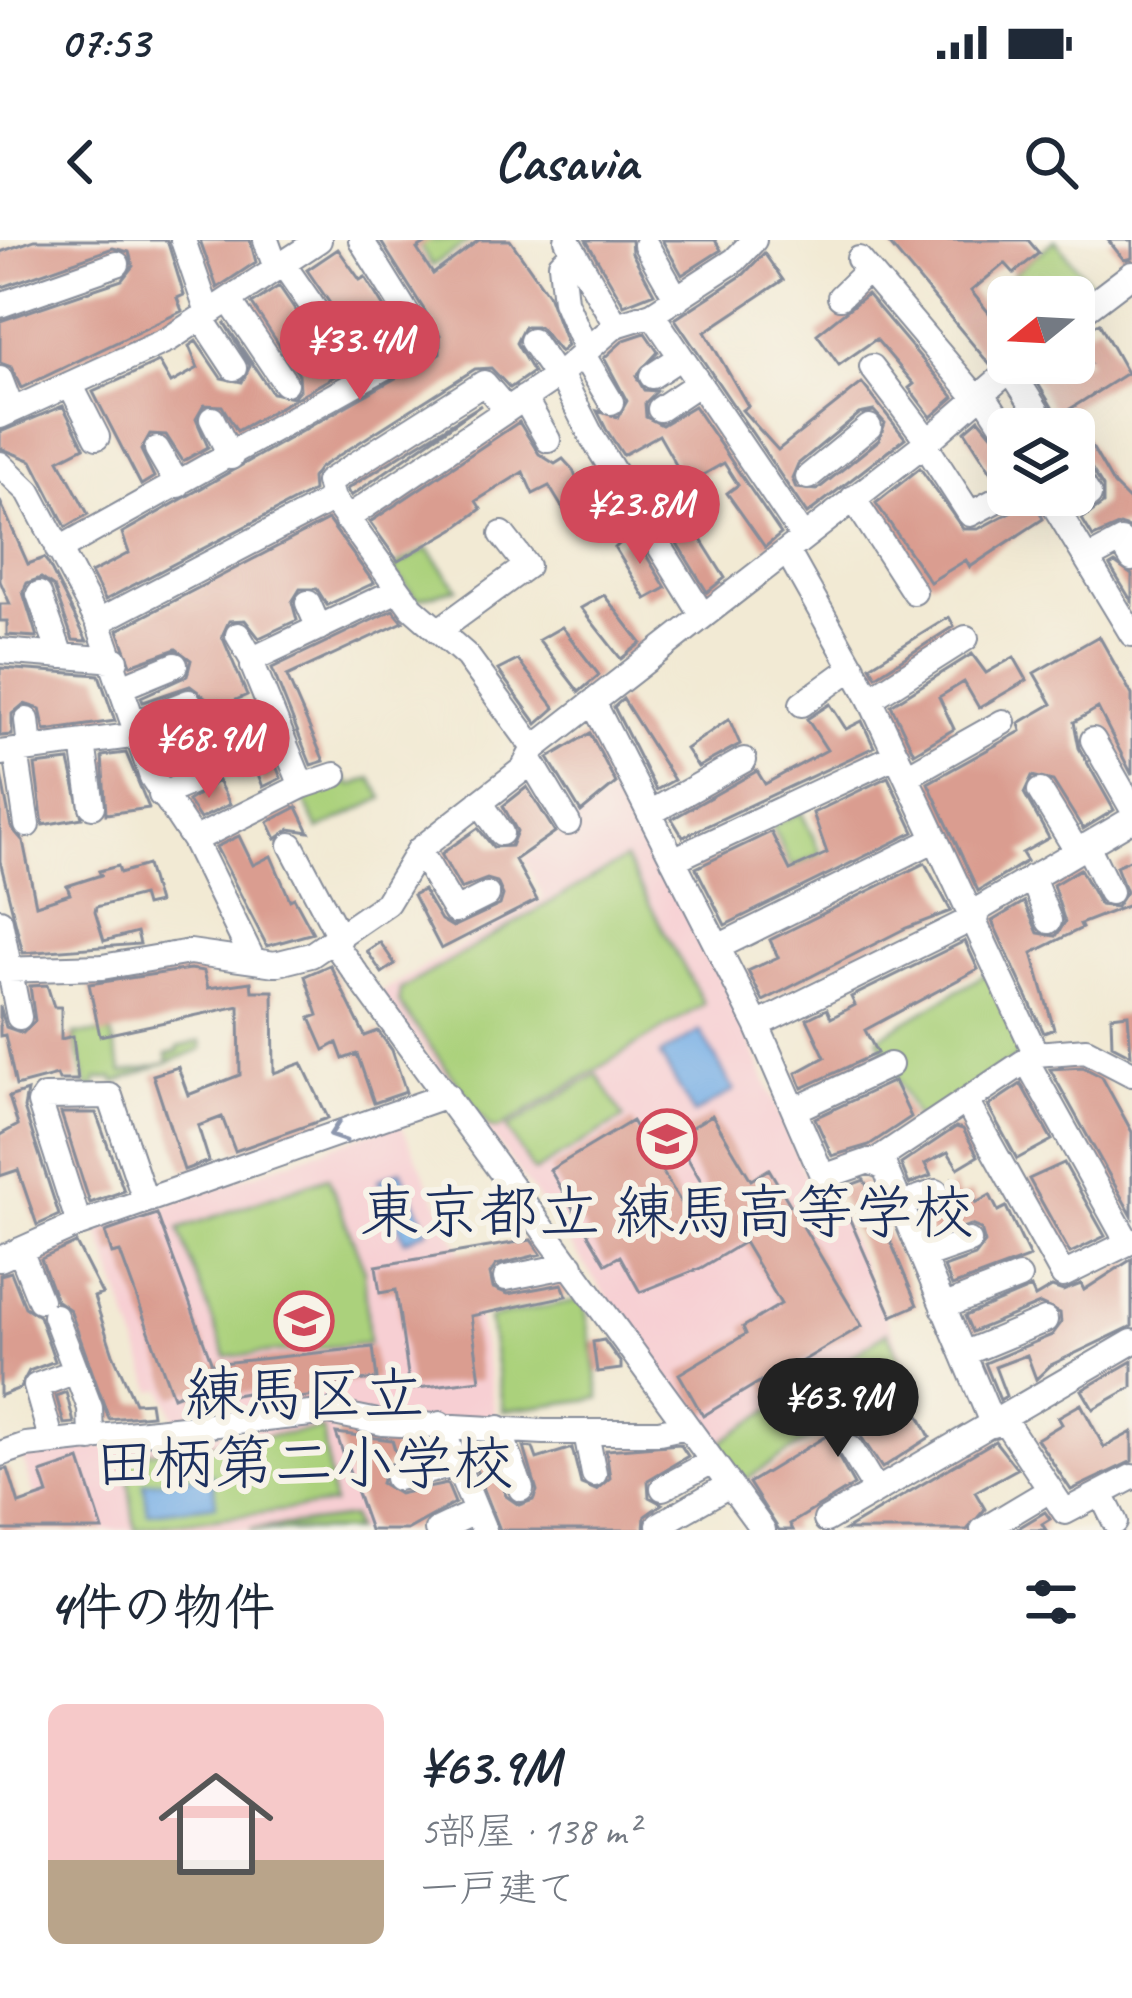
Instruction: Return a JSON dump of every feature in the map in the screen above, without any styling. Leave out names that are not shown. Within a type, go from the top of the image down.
[{"type":"street","points":[[183,240],[234,368]]},
{"type":"street","points":[[266,240],[279,266],[335,339]]},
{"type":"street","points":[[0,379],[6,413],[169,339],[320,240]]},
{"type":"street","points":[[58,550],[427,344],[362,240]]},
{"type":"street","points":[[98,622],[340,509],[516,404],[616,325],[652,314],[735,260],[754,240]]},
{"type":"street","points":[[646,245],[676,299]]},
{"type":"street","points":[[570,246],[616,325]]},
{"type":"street","points":[[570,246],[561,264],[560,285],[585,354],[611,402]]},
{"type":"street","points":[[0,304],[117,264]]},
{"type":"street","points":[[840,297],[864,265],[989,408]]},
{"type":"street","points":[[1095,302],[1132,274]]},
{"type":"street","points":[[213,310],[285,383]]},
{"type":"street","points":[[652,314],[795,544],[975,914],[1031,1057],[1130,1242],[1063,1275],[967,1103]]},
{"type":"street","points":[[532,341],[558,375],[704,616]]},
{"type":"street","points":[[652,376],[681,357]]},
{"type":"street","points":[[872,367],[926,441],[970,514],[987,505]]},
{"type":"street","points":[[548,440],[516,404],[484,383],[328,482],[340,509],[398,590],[467,656],[532,753],[568,823]]},
{"type":"street","points":[[660,409],[699,383]]},
{"type":"street","points":[[70,384],[98,437]]},
{"type":"street","points":[[6,970],[101,968],[190,952],[289,963],[337,941],[387,903],[419,850],[532,753],[994,384]]},
{"type":"street","points":[[212,419],[231,457]]},
{"type":"street","points":[[808,477],[869,427]]},
{"type":"street","points":[[158,449],[178,485]]},
{"type":"street","points":[[838,452],[914,592]]},
{"type":"street","points":[[0,464],[29,492],[98,622],[161,795],[194,840],[253,960]]},
{"type":"street","points":[[1062,516],[1132,634]]},
{"type":"street","points":[[438,631],[527,566],[502,534]]},
{"type":"street","points":[[1089,558],[1121,541],[1132,559]]},
{"type":"street","points":[[253,661],[398,590]]},
{"type":"street","points":[[39,594],[61,656]]},
{"type":"street","points":[[308,603],[319,628]]},
{"type":"street","points":[[238,635],[253,661],[302,786]]},
{"type":"street","points":[[870,698],[966,638]]},
{"type":"street","points":[[0,651],[116,661]]},
{"type":"street","points":[[124,686],[175,665]]},
{"type":"street","points":[[802,704],[854,668]]},
{"type":"street","points":[[15,751],[82,743],[137,729],[188,702]]},
{"type":"street","points":[[593,702],[758,1025],[825,1179],[877,1160],[1031,1057],[1086,1050],[1126,1072],[1132,1099]]},
{"type":"street","points":[[27,720],[15,751],[27,825]]},
{"type":"street","points":[[674,860],[1003,722]]},
{"type":"street","points":[[1093,740],[1132,808]]},
{"type":"street","points":[[82,743],[92,806]]},
{"type":"street","points":[[650,813],[744,760]]},
{"type":"street","points":[[161,795],[200,778],[203,770],[219,762]]},
{"type":"street","points":[[194,840],[302,786],[335,775]]},
{"type":"street","points":[[1040,791],[1110,892]]},
{"type":"street","points":[[480,802],[501,833]]},
{"type":"street","points":[[758,1025],[918,955],[975,914],[1132,819]]},
{"type":"street","points":[[718,947],[936,839]]},
{"type":"street","points":[[291,845],[337,941],[763,1530]]},
{"type":"street","points":[[419,850],[455,911],[487,895]]},
{"type":"street","points":[[1032,878],[1049,921]]},
{"type":"street","points":[[0,921],[6,970],[19,1017]]},
{"type":"street","points":[[794,1110],[890,1066]]},
{"type":"street","points":[[91,1438],[90,1408],[76,1371],[47,1308],[10,1255],[79,1224],[447,1095]]},
{"type":"street","points":[[79,1224],[40,1103],[44,1097],[110,1096],[146,1200]]},
{"type":"street","points":[[877,1160],[901,1204],[963,1354],[999,1422],[1067,1521],[1132,1477]]},
{"type":"street","points":[[901,1204],[936,1192]]},
{"type":"street","points":[[922,1257],[969,1241]]},
{"type":"street","points":[[506,1277],[571,1265]]},
{"type":"street","points":[[944,1307],[1019,1277]]},
{"type":"street","points":[[963,1354],[1045,1320]]},
{"type":"street","points":[[823,1527],[908,1471],[969,1453],[999,1422],[1132,1342]]},
{"type":"street","points":[[52,1442],[36,1386],[76,1371]]},
{"type":"street","points":[[0,1454],[52,1442],[329,1412],[383,1423],[586,1433],[687,1426]]},
{"type":"street","points":[[437,1530],[480,1521],[440,1424]]},
{"type":"street","points":[[499,1428],[521,1489]]},
{"type":"street","points":[[586,1433],[594,1474]]},
{"type":"street","points":[[851,1450],[876,1490]]},
{"type":"street","points":[[663,1488],[711,1462]]},
{"type":"street","points":[[397,1478],[456,1465]]},
{"type":"street","points":[[908,1471],[921,1495]]},
{"type":"street","points":[[659,1525],[729,1485]]},
{"type":"street","points":[[982,1530],[1050,1490]]},
{"type":"street","points":[[1101,1494],[1114,1522]]},
{"type":"shaded area","name":"東京都立 練馬高等学校","points":[[623,783],[730,993],[809,1186],[832,1194],[912,1377],[741,1486],[505,1153],[379,993],[544,898],[524,859]]},
{"type":"shaded area","name":"練馬区立 田柄第二小学校","points":[[400,1122],[462,1254],[467,1253],[497,1422],[177,1425],[163,1389],[153,1391],[98,1230]]},
{"type":"shaded area","points":[[330,1420],[366,1530],[46,1530],[22,1456]]},
{"type":"green space","points":[[416,240],[471,240],[432,266]]},
{"type":"green space","points":[[1055,240],[1085,276],[1015,276]]},
{"type":"green space","points":[[428,549],[457,588],[417,599],[392,568]]},
{"type":"green space","points":[[344,778],[350,786],[371,778],[383,798],[318,830],[302,796]]},
{"type":"green space","points":[[801,812],[821,853],[792,867],[772,826]]},
{"type":"green space","points":[[625,859],[704,1004],[498,1129],[489,1127],[399,1003],[400,990]]},
{"type":"green space","points":[[989,972],[1022,1054],[920,1125],[878,1038]]},
{"type":"green space","points":[[111,1033],[122,1073],[164,1064],[115,1083],[113,1078],[96,1079],[96,1087],[87,1087],[74,1034]]},
{"type":"green space","points":[[201,1041],[202,1049],[168,1062],[167,1054],[178,1047]]},
{"type":"green space","points":[[597,1074],[624,1118],[534,1172],[507,1128]]},
{"type":"green space","points":[[328,1177],[364,1268],[369,1343],[226,1357],[179,1229]]},
{"type":"green space","points":[[584,1299],[600,1398],[503,1411],[489,1318]]},
{"type":"green space","points":[[887,1332],[908,1376],[742,1482],[718,1444],[798,1392],[815,1416],[800,1391]]},
{"type":"green space","points":[[323,1429],[333,1504],[135,1529],[125,1455]]},
{"type":"green space","points":[[351,1517],[355,1530],[249,1530]]},
{"type":"water","points":[[700,1031],[734,1090],[694,1114],[660,1055]]},
{"type":"water","points":[[401,1170],[428,1230],[405,1241],[378,1180]]},
{"type":"water","points":[[212,1474],[216,1505],[148,1513],[144,1483]]},
{"type":"building","points":[[34,240],[167,240],[184,295],[177,298],[182,311],[21,388],[11,367],[0,363],[0,321],[122,280],[133,266],[129,252],[113,248],[0,288],[0,252]]},
{"type":"building","points":[[200,240],[250,240],[256,262],[217,288]]},
{"type":"building","points":[[380,240],[432,240],[417,249],[433,274],[479,240],[510,240],[548,294],[567,346],[560,352],[540,327],[524,327],[516,343],[533,372],[510,388],[491,368],[475,369],[319,468],[312,478],[313,491],[105,600],[91,573],[129,553],[122,533],[440,353],[440,335]]},
{"type":"building","points":[[586,240],[631,240],[632,253],[654,293],[624,305]]},
{"type":"building","points":[[662,240],[715,240],[721,250],[682,275]]},
{"type":"building","points":[[886,240],[1028,240],[1039,253],[1014,273],[1005,263],[971,291],[987,310],[987,361]]},
{"type":"building","points":[[1108,240],[1132,240],[1132,258],[1124,260]]},
{"type":"building","points":[[338,249],[360,280],[365,277],[403,338],[237,431],[222,406],[204,405],[196,419],[208,447],[183,461],[166,435],[150,434],[141,450],[154,477],[141,485],[93,392],[159,362],[171,383],[198,368],[189,346],[196,341],[221,378],[242,382],[250,366],[224,322],[272,393],[293,397],[300,389],[299,375],[252,304],[279,286],[322,349],[343,353],[350,345],[349,331],[307,270]]},
{"type":"building","points":[[764,253],[783,280],[705,332],[748,406],[742,410],[778,450],[862,383],[905,438],[807,514],[675,319],[744,274]],"holes":[[[874,411],[885,423],[879,440],[817,490],[796,488],[792,478],[798,464],[859,414]]]},
{"type":"building","points":[[867,294],[954,397],[931,417],[909,388],[914,384],[876,339],[839,365],[817,334]]},
{"type":"building","points":[[1099,323],[1127,373],[1072,408],[1053,408],[1038,384],[1095,384],[1095,326]]},
{"type":"building","points":[[645,333],[658,352],[636,376],[644,390],[657,391],[645,403],[646,417],[662,425],[694,406],[781,534],[765,547],[727,493],[738,485],[724,463],[687,484],[659,435],[623,455],[606,429],[597,411],[618,417],[627,401],[604,358],[624,340]]},
{"type":"building","points":[[481,405],[351,496],[348,492],[347,489]]},
{"type":"building","points":[[63,406],[84,447],[59,460],[88,514],[66,527],[32,461],[0,448],[0,432]]},
{"type":"building","points":[[979,419],[987,429],[987,465],[965,431]]},
{"type":"building","points":[[519,422],[539,454],[555,464],[563,459],[573,470],[586,503],[566,514],[549,486],[533,494],[523,472],[476,501],[481,509],[454,529],[398,561],[370,522]]},
{"type":"building","points":[[1095,452],[1114,485],[1132,503],[1132,529],[1120,525],[1093,537],[1082,519],[1095,516],[1103,504],[1103,487],[1095,474]]},
{"type":"building","points":[[920,468],[963,529],[978,529],[1003,516],[1043,519],[970,567],[966,560],[930,582],[876,503]]},
{"type":"building","points":[[0,501],[28,564],[44,558],[48,563],[87,641],[73,640],[54,587],[41,578],[27,583],[23,592],[37,637],[7,635],[7,621],[0,621],[0,604],[10,604],[0,581]]},
{"type":"building","points":[[678,503],[725,578],[707,592],[659,514]]},
{"type":"building","points":[[328,520],[374,583],[327,605],[317,589],[300,589],[292,602],[297,620],[259,638],[245,620],[229,621],[222,636],[247,695],[200,716],[211,744],[260,727],[281,778],[263,787],[251,756],[235,763],[229,749],[219,746],[169,773],[155,733],[196,717],[205,697],[190,686],[143,702],[141,697],[187,676],[191,660],[176,649],[131,665],[118,630]]},
{"type":"building","points":[[632,532],[666,588],[646,599],[615,548]]},
{"type":"building","points":[[1115,563],[1132,575],[1132,602],[1110,566]]},
{"type":"building","points":[[604,595],[641,643],[621,659],[581,608]]},
{"type":"building","points":[[393,610],[403,622],[287,676],[324,761],[311,765],[272,668]]},
{"type":"building","points":[[949,617],[954,626],[876,676],[870,666]]},
{"type":"building","points":[[562,627],[599,675],[579,692],[539,640]]},
{"type":"building","points":[[1099,636],[1132,695],[1132,775],[1098,708],[1074,722],[1079,748],[1114,810],[1083,829],[1053,781],[1032,776],[1024,793],[1049,838],[1022,853],[1027,861],[978,891],[928,783],[1021,731],[1019,723],[1052,704],[1034,673]]},
{"type":"building","points":[[972,654],[986,673],[1014,657],[1027,680],[979,708],[964,682],[939,697],[954,729],[914,753],[891,705]]},
{"type":"building","points":[[518,660],[555,708],[537,724],[498,670]]},
{"type":"building","points":[[0,668],[99,675],[115,721],[45,731],[40,709],[24,704],[12,714],[12,735],[0,736]]},
{"type":"building","points":[[623,699],[674,780],[656,790],[614,707]]},
{"type":"building","points":[[830,704],[846,729],[862,721],[874,747],[683,837],[672,819],[757,771],[765,784],[827,750],[807,719]]},
{"type":"building","points":[[729,719],[740,744],[698,767],[686,749]]},
{"type":"building","points":[[590,733],[616,783],[581,812],[548,758]]},
{"type":"building","points":[[126,753],[149,808],[106,814],[102,756]]},
{"type":"building","points":[[69,761],[82,818],[43,825],[35,765]]},
{"type":"building","points":[[0,769],[11,827],[23,841],[36,905],[70,894],[67,886],[101,875],[99,871],[118,866],[120,873],[147,865],[158,903],[145,906],[142,895],[96,907],[95,912],[104,941],[137,932],[140,944],[23,953],[0,861]]},
{"type":"building","points":[[888,777],[914,832],[725,925],[696,868],[771,832],[790,870],[827,853],[813,813]]},
{"type":"building","points":[[218,781],[230,804],[200,819],[188,801]]},
{"type":"building","points":[[527,787],[555,832],[515,860],[537,900],[441,949],[413,895],[423,890],[441,920],[453,927],[500,905],[503,895],[497,882],[487,879],[461,889],[441,854],[478,828],[493,847],[511,846],[517,831],[503,806]]},
{"type":"building","points":[[297,807],[309,832],[290,829],[276,839],[268,822]]},
{"type":"building","points":[[239,836],[253,865],[271,856],[290,900],[294,898],[313,933],[267,946],[216,847]]},
{"type":"building","points":[[1132,859],[1132,904],[1080,924],[1082,928],[1032,953],[1054,1029],[1044,1033],[992,921],[1024,902],[1038,933],[1056,936],[1065,922],[1053,885],[1080,869],[1100,905],[1116,907],[1126,892],[1116,866]]},
{"type":"building","points":[[925,863],[951,911],[906,928],[763,1001],[748,971],[778,957],[770,940]]},
{"type":"building","points":[[965,941],[978,969],[865,1030],[877,1053],[802,1088],[796,1073],[825,1057],[807,1019],[827,1009],[831,1018],[855,1005],[851,997]]},
{"type":"building","points":[[380,942],[395,964],[382,973],[367,951]]},
{"type":"building","points":[[330,965],[365,1036],[378,1031],[392,1050],[406,1092],[374,1103],[357,1054],[343,1059],[337,1043],[324,1050],[310,1018],[318,1015],[305,976]]},
{"type":"building","points":[[204,971],[208,988],[251,982],[252,991],[273,991],[274,1073],[302,1063],[328,1118],[235,1151],[222,1117],[198,1126],[209,1161],[184,1170],[153,1075],[178,1067],[188,1095],[240,1075],[239,1006],[100,1036],[89,984]]},
{"type":"building","points":[[47,985],[54,1007],[61,1007],[61,1039],[73,1036],[78,1080],[59,1080],[57,1075],[16,1086],[5,1035],[0,1036],[0,1006],[6,1027],[23,1033],[35,1021],[30,986]]},
{"type":"building","points":[[1128,1014],[1131,1055],[1112,1045],[1111,1016]]},
{"type":"building","points":[[1083,1067],[1102,1077],[1132,1132],[1132,1216],[1050,1069]]},
{"type":"building","points":[[894,1081],[911,1117],[869,1145],[832,1156],[815,1118]]},
{"type":"building","points":[[1021,1084],[1052,1140],[1017,1159],[988,1106]]},
{"type":"building","points":[[27,1091],[24,1108],[59,1215],[37,1225],[18,1170],[0,1176],[0,1135],[18,1125],[9,1097]]},
{"type":"building","points":[[61,1113],[96,1113],[124,1191],[90,1203]]},
{"type":"building","points":[[712,1115],[751,1180],[769,1169],[862,1326],[799,1363],[810,1380],[773,1401],[761,1381],[703,1416],[679,1374],[746,1334],[743,1327],[781,1304],[744,1242],[701,1268],[640,1292],[620,1256],[606,1264],[550,1170],[632,1121],[700,1234],[724,1220],[675,1137]]},
{"type":"building","points":[[956,1127],[963,1129],[978,1156],[958,1168],[948,1152],[925,1164],[931,1176],[909,1184],[901,1164]]},
{"type":"building","points":[[1064,1163],[1105,1236],[1070,1253],[1029,1179]]},
{"type":"building","points":[[864,1180],[872,1196],[864,1200],[877,1226],[883,1223],[917,1305],[892,1316],[837,1190]]},
{"type":"building","points":[[952,1181],[959,1198],[972,1192],[976,1203],[990,1195],[998,1211],[1006,1207],[1030,1257],[952,1286],[944,1267],[975,1256],[985,1243],[981,1229],[971,1225],[932,1237],[922,1214],[948,1204]]},
{"type":"building","points":[[157,1214],[212,1364],[373,1347],[377,1379],[315,1385],[316,1396],[264,1402],[263,1390],[195,1402],[191,1390],[173,1397],[120,1252],[112,1254],[105,1232]]},
{"type":"building","points":[[531,1240],[541,1254],[496,1265],[490,1274],[493,1288],[508,1294],[562,1284],[567,1296],[471,1316],[480,1380],[410,1389],[396,1290],[380,1293],[376,1266]]},
{"type":"building","points":[[76,1243],[102,1294],[94,1297],[113,1354],[135,1403],[150,1402],[152,1415],[109,1419],[70,1310],[56,1300],[41,1259]]},
{"type":"building","points":[[1132,1259],[1132,1326],[1051,1365],[1036,1379],[1027,1355],[995,1367],[1006,1396],[1000,1400],[985,1363],[1052,1335],[1061,1323],[1060,1313],[1040,1304],[972,1332],[965,1316],[1031,1288],[1035,1297],[1052,1287],[1063,1291],[1081,1284],[1084,1290]]},
{"type":"building","points":[[11,1272],[25,1307],[39,1316],[55,1361],[29,1371],[20,1388],[0,1396],[0,1275]]},
{"type":"building","points":[[604,1340],[621,1369],[597,1372],[593,1342]]},
{"type":"building","points":[[1132,1361],[1132,1387],[1093,1409],[1082,1390]]},
{"type":"building","points":[[905,1388],[930,1437],[882,1468],[860,1435],[842,1436],[835,1451],[854,1485],[790,1524],[793,1530],[779,1530],[749,1483]]},
{"type":"building","points":[[66,1392],[74,1423],[64,1424],[56,1396]]},
{"type":"building","points":[[1081,1404],[1104,1447],[1132,1432],[1132,1461],[1071,1490],[1037,1439],[1062,1424],[1058,1417]]},
{"type":"building","points":[[336,1433],[392,1440],[396,1453],[430,1442],[434,1453],[387,1465],[381,1483],[399,1494],[447,1484],[455,1503],[407,1530],[370,1530]]},
{"type":"building","points":[[995,1441],[1017,1469],[975,1492],[985,1509],[967,1530],[845,1530]]},
{"type":"building","points":[[466,1444],[488,1445],[506,1496],[519,1505],[533,1500],[537,1491],[524,1447],[533,1448],[537,1459],[572,1448],[581,1484],[596,1490],[610,1478],[606,1450],[680,1444],[688,1456],[648,1480],[649,1497],[662,1504],[645,1516],[644,1530],[500,1530]]},
{"type":"building","points":[[80,1460],[103,1530],[0,1530],[0,1470],[8,1469],[19,1504],[48,1494],[41,1473]]},
{"type":"building","points":[[1045,1512],[1050,1519],[1042,1524],[1046,1530],[1015,1530]]},
{"type":"place","name":"東京都立 練馬高等学校","points":[[667,1139]]},
{"type":"place","name":"練馬区立 田柄第二小学校","points":[[304,1321]]}]
